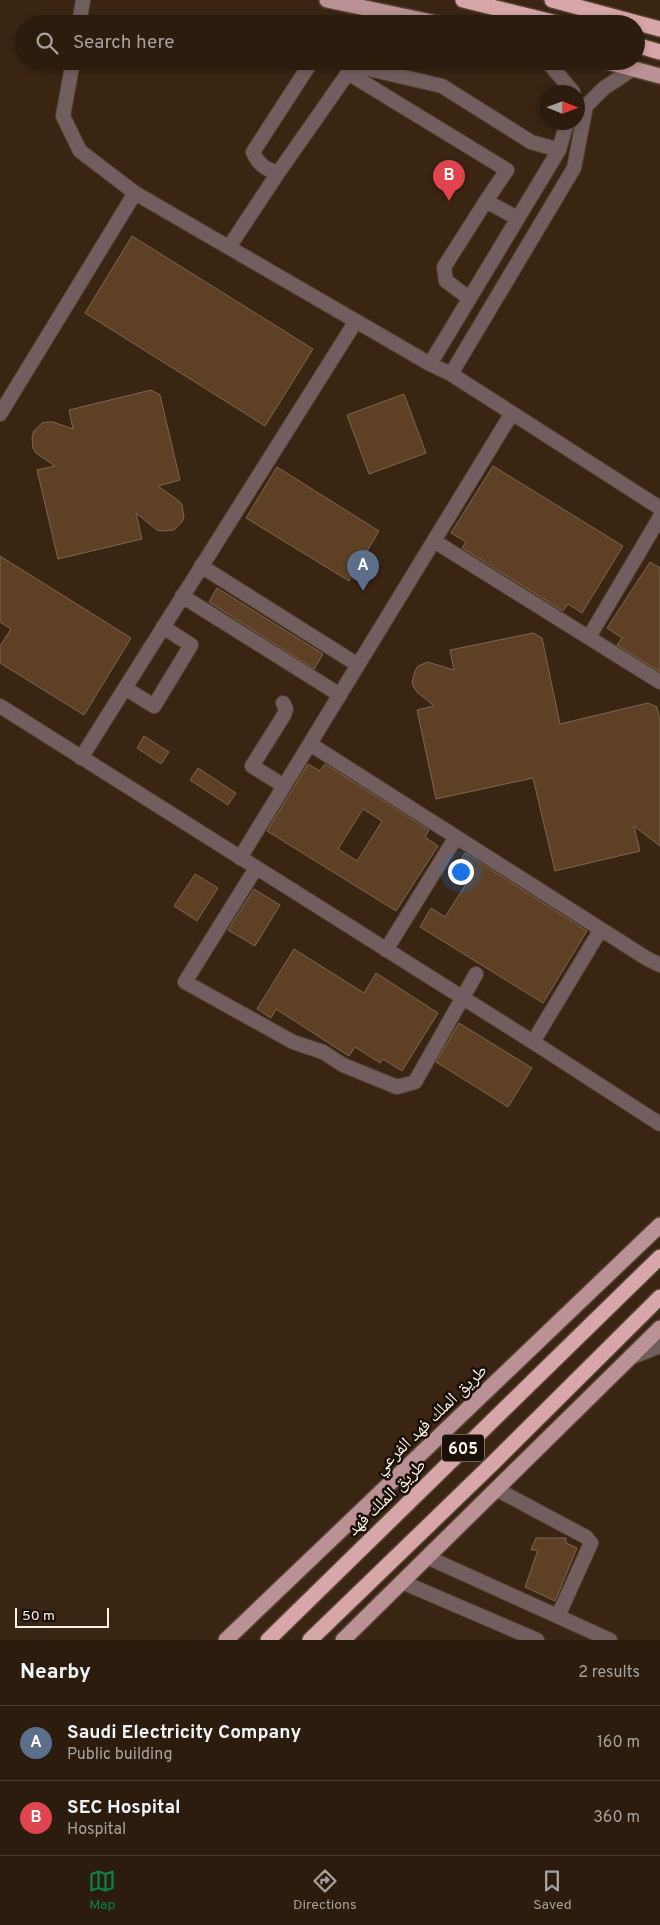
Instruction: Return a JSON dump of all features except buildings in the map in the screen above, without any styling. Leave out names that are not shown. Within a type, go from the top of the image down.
[{"type":"highway","points":[[463,0],[524,15]]},
{"type":"highway","points":[[552,0],[608,15]]},
{"type":"highway","points":[[645,25],[660,29]]},
{"type":"highway","points":[[645,48],[660,52]]},
{"type":"highway","name":"طريق الملك فهد","points":[[268,1640],[360,1548],[660,1257]]},
{"type":"highway","name":"605","points":[[310,1640],[491,1465],[660,1297]]},
{"type":"highway","points":[[258,1640],[360,1548]]},
{"type":"main road","points":[[327,0],[398,15]]},
{"type":"main road","points":[[640,70],[660,76]]},
{"type":"main road","name":"طريق الملك فهد الفرعي","points":[[226,1640],[660,1225]]},
{"type":"main road","points":[[343,1640],[660,1328]]},
{"type":"street","points":[[80,15],[83,0]]},
{"type":"street","points":[[71,70],[63,116],[80,151],[135,193],[430,364],[451,374],[660,508]]},
{"type":"street","points":[[278,173],[258,163],[253,152],[306,70]]},
{"type":"street","points":[[229,247],[345,70]]},
{"type":"street","points":[[354,70],[507,170],[444,267],[446,281],[470,298]]},
{"type":"street","points":[[367,70],[442,86],[531,142],[558,150]]},
{"type":"street","points":[[554,70],[566,85]]},
{"type":"street","points":[[451,374],[574,168],[586,106],[604,88],[630,70]]},
{"type":"street","points":[[430,364],[558,150],[564,130]]},
{"type":"street","points":[[0,414],[135,193]]},
{"type":"street","points":[[486,201],[517,218]]},
{"type":"street","points":[[81,758],[356,321]]},
{"type":"street","points":[[240,858],[512,413]]},
{"type":"street","points":[[589,637],[660,517]]},
{"type":"street","points":[[434,541],[660,682]]},
{"type":"street","points":[[201,566],[358,665]]},
{"type":"street","points":[[182,596],[340,695]]},
{"type":"street","points":[[125,688],[154,706],[191,645],[163,627]]},
{"type":"street","points":[[283,703],[286,709],[284,715],[252,766],[284,786]]},
{"type":"street","points":[[0,706],[660,1124]]},
{"type":"street","points":[[310,744],[660,966]]},
{"type":"street","points":[[386,950],[456,837]]},
{"type":"street","points":[[256,868],[185,982],[293,1042],[323,1052],[343,1065],[397,1087],[415,1082],[476,974]]},
{"type":"street","points":[[533,1042],[600,929]]},
{"type":"street","points":[[629,1358],[660,1346]]},
{"type":"street","points":[[496,1489],[586,1537],[591,1543],[558,1616]]},
{"type":"street","points":[[427,1557],[610,1640]]},
{"type":"street","points":[[402,1582],[537,1640]]},
{"type":"place","name":"SEC Hospital","points":[[449,201]]},
{"type":"place","name":"Saudi Electricity Company","points":[[363,591]]}]
